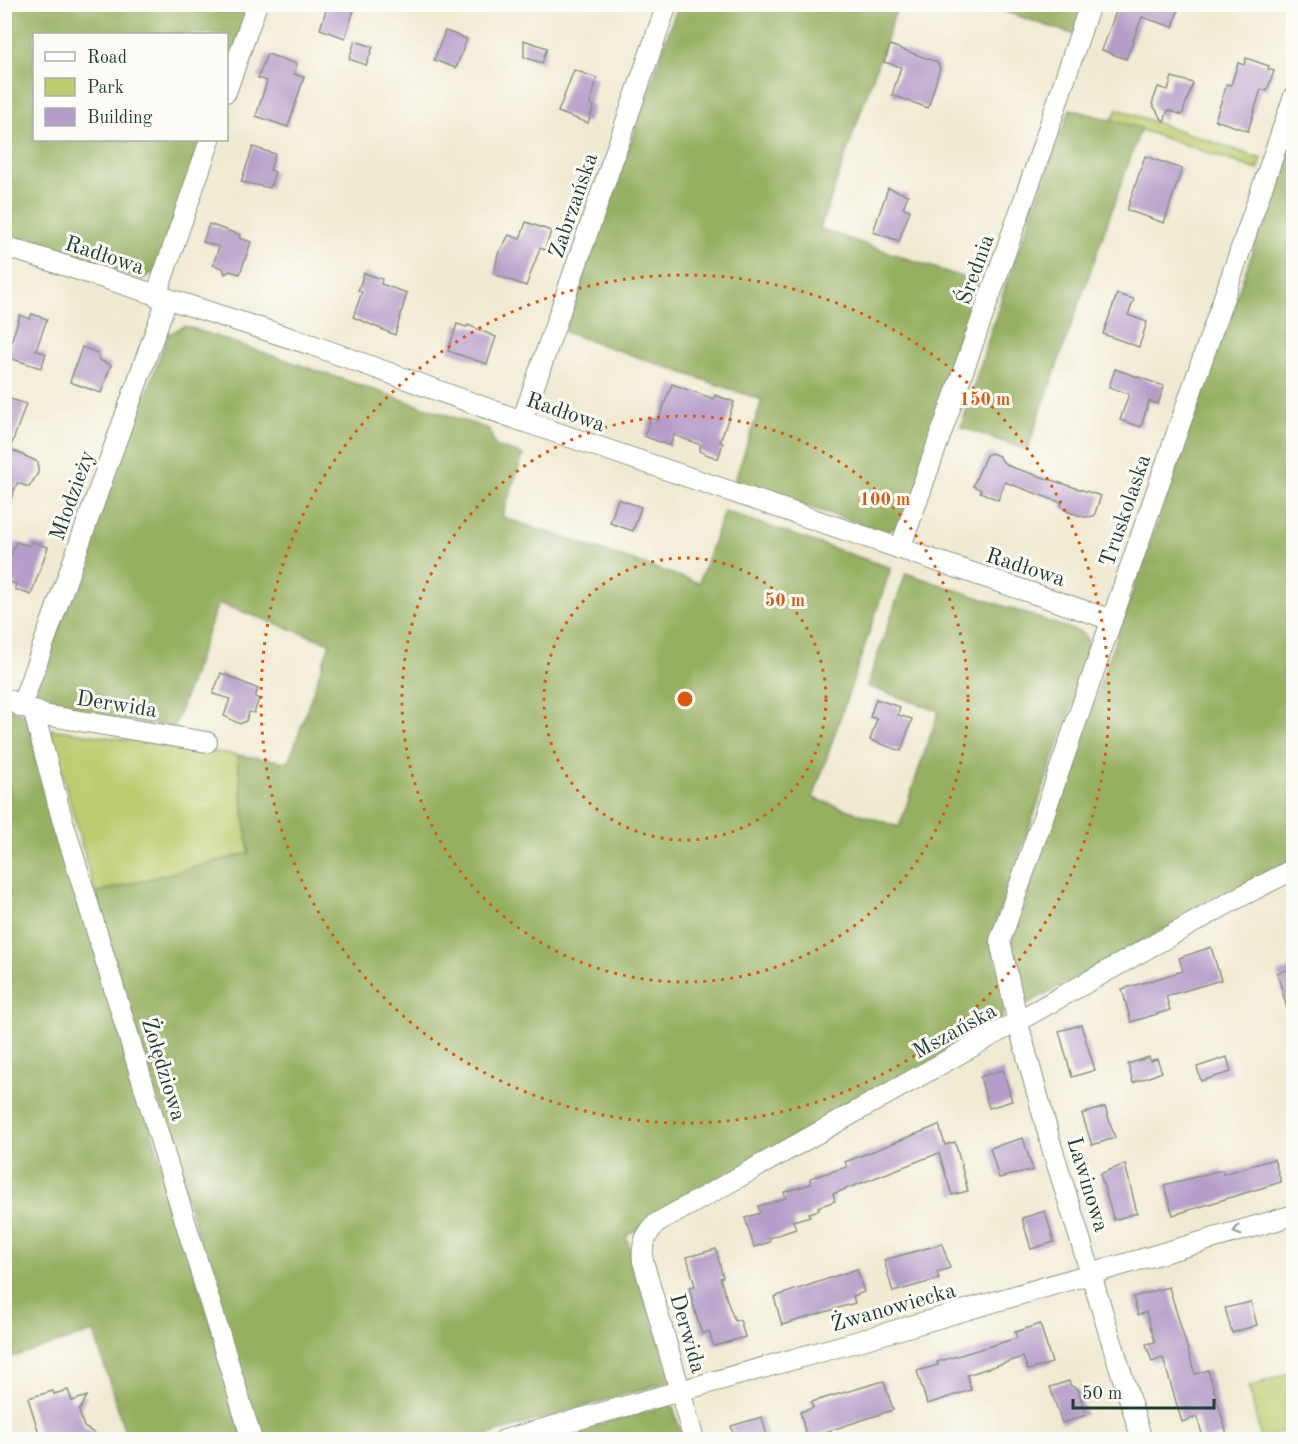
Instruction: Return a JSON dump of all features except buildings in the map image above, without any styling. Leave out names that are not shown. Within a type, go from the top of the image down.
[{"type":"street","points":[[228,86],[257,4]]},
{"type":"street","name":"Zabrzańska","points":[[522,422],[667,4]]},
{"type":"street","name":"Średnia","points":[[900,549],[1037,163],[1090,4]]},
{"type":"street","name":"Truskolaska","points":[[1000,941],[1293,96]]},
{"type":"street","name":"Młodzieży","points":[[20,706],[162,297],[210,141]]},
{"type":"street","name":"Radłowa","points":[[4,246],[312,345],[522,422],[1112,620]]},
{"type":"street","name":"Derwida","points":[[20,706],[207,742]]},
{"type":"street","name":"Żołędziowa","points":[[20,706],[62,815],[252,1440]]},
{"type":"street","name":"Mszańska","points":[[645,1240],[657,1223],[1293,869]]},
{"type":"street","name":"Lawinowa","points":[[1000,941],[1018,1023],[1090,1274],[1142,1440]]},
{"type":"street","name":"Żwanowiecka","points":[[504,1440],[1293,1215]]},
{"type":"street","name":"Derwida","points":[[645,1240],[643,1261],[694,1440]]},
{"type":"green space","points":[[5,5],[250,5],[228,71],[228,33],[33,33],[33,141],[204,141],[158,270],[142,279],[5,234]]},
{"type":"green space","points":[[678,5],[898,5],[820,229],[985,285],[905,523],[886,532],[734,483],[762,400],[565,332]]},
{"type":"green space","points":[[985,5],[1085,5],[1075,35]]},
{"type":"green space","points":[[1070,109],[1141,128],[1027,450],[961,427],[1006,284]]},
{"type":"green space","points":[[1117,109],[1262,159],[1258,170],[1112,120]]},
{"type":"green space","points":[[1293,137],[1293,859],[1027,1004],[1009,942]]},
{"type":"green space","points":[[185,326],[489,429],[495,446],[523,455],[502,517],[699,583],[724,511],[891,568],[813,798],[899,827],[939,711],[867,686],[906,573],[1083,633],[1092,649],[995,928],[994,952],[1006,1004],[997,1026],[626,1236],[672,1381],[474,1439],[259,1439],[95,893],[249,853],[237,755],[289,762],[330,643],[218,603],[174,728],[28,705],[63,619],[139,393],[146,395],[168,334]]},
{"type":"green space","points":[[4,707],[26,715],[245,1439],[127,1439],[94,1332],[5,1359]]},
{"type":"green space","points":[[50,729],[237,755],[249,853],[95,893]]},
{"type":"green space","points":[[1293,1371],[1293,1428],[1261,1439],[1249,1387]]},
{"type":"green space","points":[[672,1404],[683,1439],[541,1440]]}]
